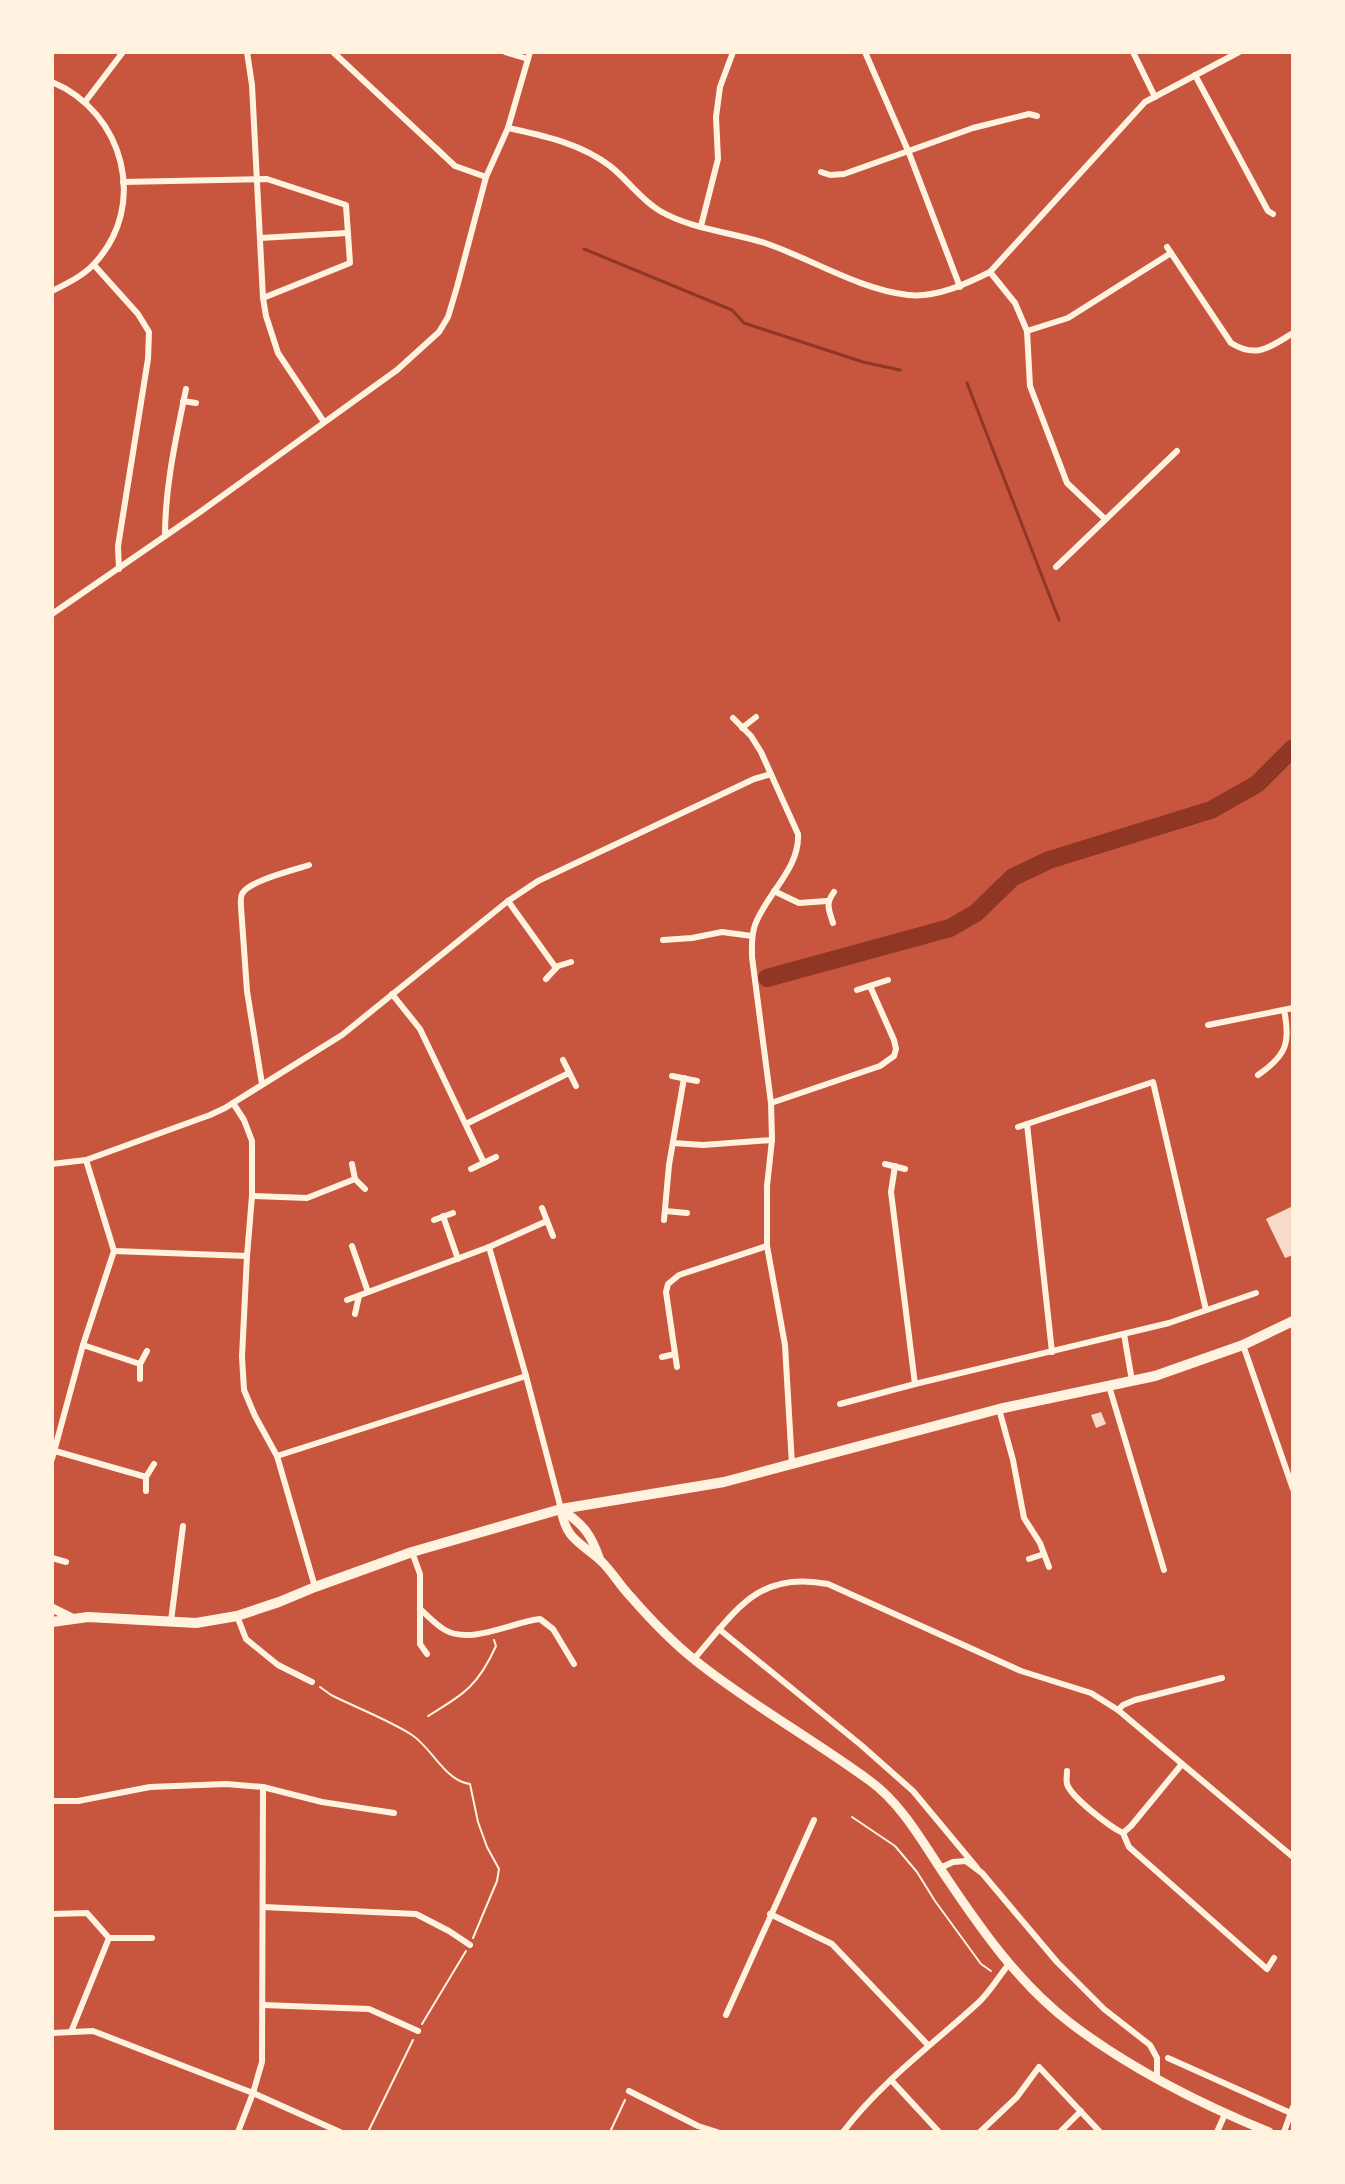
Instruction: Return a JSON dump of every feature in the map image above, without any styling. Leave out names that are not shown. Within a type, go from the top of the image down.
[{"type":"highway","points":[[52,1622],[88,1617],[196,1623],[237,1616],[412,1552],[561,1509],[724,1482],[999,1409],[1132,1381],[1187,1366],[1243,1345],[1293,1321]]},
{"type":"main road","points":[[561,1509],[581,1523],[592,1537],[600,1560]]},
{"type":"main road","points":[[561,1509],[569,1533],[600,1560],[659,1628],[745,1698],[873,1783],[903,1813],[978,1925],[1033,1991],[1100,2044],[1157,2080],[1269,2132]]},
{"type":"main road","points":[[52,1608],[72,1618]]},
{"type":"street","points":[[85,102],[123,52]]},
{"type":"street","points":[[247,52],[252,85],[263,298],[278,353],[324,422]]},
{"type":"street","points":[[333,52],[455,166],[486,177]]},
{"type":"street","points":[[52,614],[397,370],[439,332],[448,317],[486,177],[508,128],[529,55],[505,52]]},
{"type":"street","points":[[701,226],[718,159],[716,117],[720,87],[733,52]]},
{"type":"street","points":[[865,52],[909,153],[960,287]]},
{"type":"street","points":[[1133,52],[1155,97]]},
{"type":"street","points":[[508,128],[584,149],[611,167],[637,194],[676,220],[765,243],[866,284],[909,295],[922,295],[960,287],[990,272],[1145,102],[1239,52]]},
{"type":"street","points":[[1195,75],[1268,211],[1273,214]]},
{"type":"street","points":[[52,82],[72,92],[101,119],[115,145],[122,166],[123,182],[118,223],[107,246],[94,265],[52,291]]},
{"type":"street","points":[[821,172],[844,174],[973,128],[1029,114],[1037,116]]},
{"type":"street","points":[[123,182],[267,179],[346,205],[350,263],[263,298]]},
{"type":"street","points":[[260,238],[347,233]]},
{"type":"street","points":[[1027,331],[1068,318],[1169,250],[1231,343],[1245,352],[1267,349],[1293,333]]},
{"type":"street","points":[[94,265],[138,314],[149,332],[148,359],[118,546],[119,569]]},
{"type":"street","points":[[990,272],[1015,303],[1027,331],[1030,386],[1067,483],[1105,519]]},
{"type":"street","points":[[165,536],[165,504],[186,389]]},
{"type":"street","points":[[183,401],[196,403]]},
{"type":"street","points":[[1056,567],[1177,451]]},
{"type":"street","points":[[742,728],[756,717]]},
{"type":"street","points":[[733,718],[761,752],[795,824],[799,845],[752,936],[771,1103],[767,1246],[785,1345],[792,1466]]},
{"type":"street","points":[[52,1164],[86,1160],[210,1115],[233,1103],[342,1035],[508,901],[538,881],[754,779],[771,774]]},
{"type":"street","points":[[262,1084],[247,991],[242,894],[260,882],[309,865]]},
{"type":"street","points":[[774,891],[799,903],[827,901],[834,892]]},
{"type":"street","points":[[508,901],[556,968]]},
{"type":"street","points":[[827,901],[833,923]]},
{"type":"street","points":[[663,940],[722,932],[752,936]]},
{"type":"street","points":[[546,979],[556,968],[571,962]]},
{"type":"street","points":[[857,990],[888,980]]},
{"type":"street","points":[[771,1103],[880,1066],[894,1056],[894,1040],[870,986]]},
{"type":"street","points":[[392,994],[420,1029],[484,1163]]},
{"type":"street","points":[[1208,1025],[1293,1008]]},
{"type":"street","points":[[1258,1075],[1283,1053],[1287,1039],[1284,1010]]},
{"type":"street","points":[[563,1060],[576,1086]]},
{"type":"street","points":[[466,1124],[569,1073]]},
{"type":"street","points":[[672,1076],[697,1081]]},
{"type":"street","points":[[664,1220],[684,1078]]},
{"type":"street","points":[[1018,1127],[1153,1082],[1206,1310]]},
{"type":"street","points":[[233,1103],[252,1141],[242,1377],[248,1400],[277,1456],[315,1587]]},
{"type":"street","points":[[1027,1124],[1052,1352]]},
{"type":"street","points":[[673,1143],[703,1145],[772,1140]]},
{"type":"street","points":[[471,1169],[496,1157]]},
{"type":"street","points":[[52,1459],[83,1345],[114,1251],[86,1160]]},
{"type":"street","points":[[352,1164],[355,1179],[365,1189]]},
{"type":"street","points":[[885,1164],[905,1169]]},
{"type":"street","points":[[895,1166],[891,1192],[915,1384]]},
{"type":"street","points":[[252,1196],[307,1198],[355,1179]]},
{"type":"street","points":[[542,1208],[553,1236]]},
{"type":"street","points":[[665,1211],[687,1213]]},
{"type":"street","points":[[434,1220],[453,1213]]},
{"type":"street","points":[[443,1216],[458,1259]]},
{"type":"street","points":[[347,1300],[489,1247],[547,1221]]},
{"type":"street","points":[[352,1246],[368,1292]]},
{"type":"street","points":[[677,1367],[666,1292],[668,1284],[679,1275],[767,1246]]},
{"type":"street","points":[[489,1247],[561,1509]]},
{"type":"street","points":[[114,1251],[247,1256]]},
{"type":"street","points":[[840,1404],[1169,1323],[1256,1293]]},
{"type":"street","points":[[355,1314],[359,1296]]},
{"type":"street","points":[[1124,1334],[1132,1381]]},
{"type":"street","points":[[83,1345],[140,1364]]},
{"type":"street","points":[[1243,1345],[1293,1489]]},
{"type":"street","points":[[140,1379],[140,1364],[147,1351]]},
{"type":"street","points":[[662,1357],[675,1354]]},
{"type":"street","points":[[277,1456],[526,1376]]},
{"type":"street","points":[[1109,1385],[1164,1570]]},
{"type":"street","points":[[999,1409],[1024,1518],[1036,1534],[1049,1567]]},
{"type":"street","points":[[55,1451],[146,1477]]},
{"type":"street","points":[[146,1491],[146,1477],[154,1464]]},
{"type":"street","points":[[171,1621],[183,1526]]},
{"type":"street","points":[[412,1552],[420,1574],[420,1644],[427,1654]]},
{"type":"street","points":[[1029,1559],[1044,1554]]},
{"type":"street","points":[[52,1558],[66,1562]]},
{"type":"street","points":[[694,1659],[746,1600],[773,1585],[790,1581],[828,1584],[1021,1671],[1091,1693],[1118,1710],[1293,1857]]},
{"type":"street","points":[[420,1609],[443,1629],[465,1635],[540,1619],[553,1629],[574,1664]]},
{"type":"street","points":[[237,1616],[246,1639],[278,1665],[312,1682]]},
{"type":"street","points":[[719,1629],[913,1791],[1038,1941],[1104,2009],[1150,2045],[1157,2058],[1157,2080]]},
{"type":"street","points":[[1118,1710],[1129,1702],[1222,1678]]},
{"type":"street","points":[[1123,1833],[1182,1764]]},
{"type":"street","points":[[1067,1771],[1067,1786],[1075,1796],[1123,1833],[1129,1847],[1267,1969],[1274,1958]]},
{"type":"street","points":[[52,1801],[78,1801],[150,1787],[226,1784],[263,1787],[322,1802],[394,1813]]},
{"type":"street","points":[[238,2132],[262,2062],[263,1787]]},
{"type":"street","points":[[726,2015],[814,1820]]},
{"type":"street","points":[[940,1868],[966,1861],[977,1868]]},
{"type":"street","points":[[263,1907],[416,1914],[470,1945]]},
{"type":"street","points":[[52,1914],[87,1913],[109,1938],[152,1938]]},
{"type":"street","points":[[770,1914],[832,1944],[928,2045]]},
{"type":"street","points":[[71,2032],[109,1938]]},
{"type":"street","points":[[843,2132],[858,2111],[928,2045],[981,2001],[1009,1964]]},
{"type":"street","points":[[263,2005],[369,2009],[418,2031]]},
{"type":"street","points":[[52,2033],[93,2031],[253,2093],[340,2132]]},
{"type":"street","points":[[1168,2058],[1292,2111],[1284,2132]]},
{"type":"street","points":[[980,2132],[1017,2097],[1039,2067],[1100,2132]]},
{"type":"street","points":[[891,2080],[939,2132]]},
{"type":"street","points":[[629,2091],[698,2126],[717,2132]]},
{"type":"street","points":[[1060,2132],[1081,2111]]},
{"type":"street","points":[[1217,2132],[1225,2114]]},
{"type":"path","points":[[428,1716],[463,1694],[485,1669],[496,1646],[491,1631]]},
{"type":"path","points":[[312,1682],[331,1695],[414,1736],[448,1771],[462,1783],[470,1784],[478,1822],[499,1869],[497,1881],[470,1945],[418,2031],[368,2132]]},
{"type":"path","points":[[852,1817],[895,1846],[917,1872],[981,1964],[999,1976]]},
{"type":"path","points":[[610,2132],[629,2091]]},
{"type":"building","points":[[1293,1206],[1293,1255],[1285,1258],[1266,1219]]},
{"type":"building","points":[[1101,1412],[1106,1424],[1096,1428],[1091,1415]]},
{"type":"waterway","points":[[584,249],[732,310],[744,323],[863,362],[900,370]]},
{"type":"waterway","points":[[967,383],[1059,620]]},
{"type":"waterway","points":[[767,978],[950,928],[976,913],[1013,877],[1049,860],[1211,810],[1257,784],[1293,748]]}]
